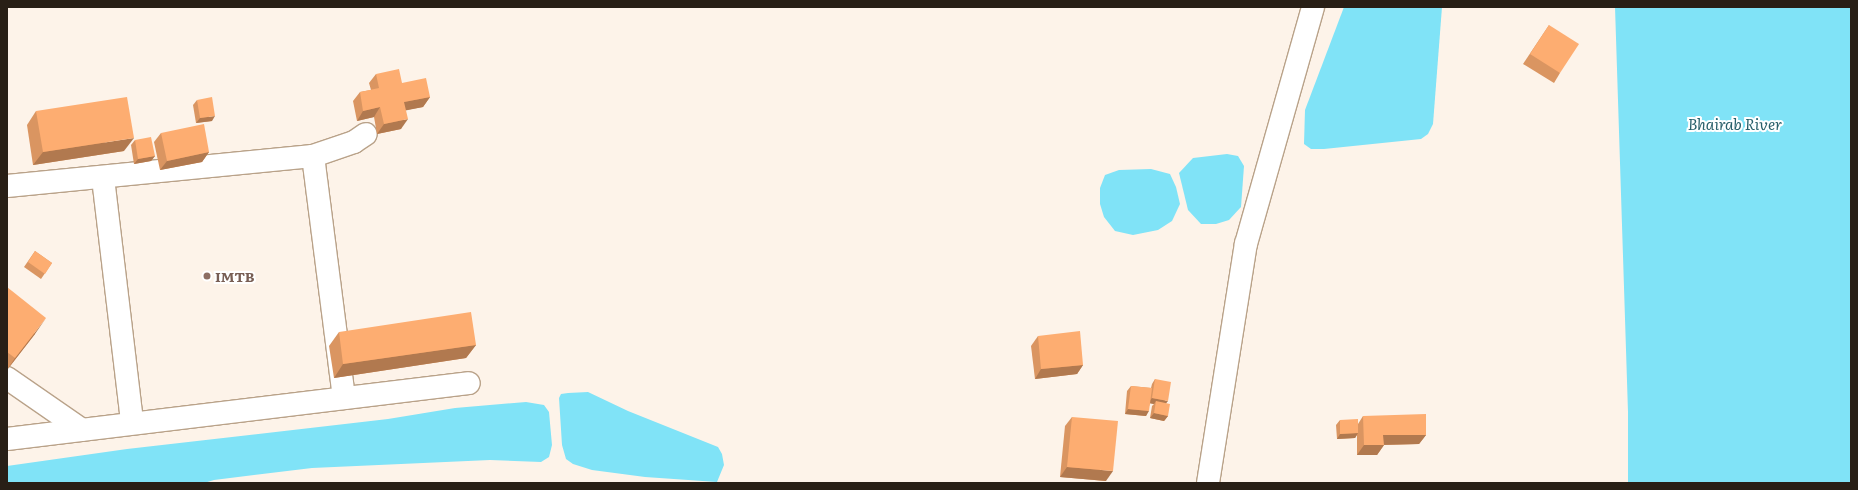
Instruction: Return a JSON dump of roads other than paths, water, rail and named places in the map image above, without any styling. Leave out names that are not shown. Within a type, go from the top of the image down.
[{"type":"street","points":[[1208,483],[1246,244],[1313,7]]},
{"type":"street","points":[[7,186],[103,178],[312,156],[354,142],[366,134]]},
{"type":"street","points":[[312,156],[344,398]]},
{"type":"street","points":[[103,178],[131,414]]},
{"type":"street","points":[[7,378],[82,430]]},
{"type":"street","points":[[7,439],[469,383]]},
{"type":"water","points":[[1344,7],[1442,7],[1433,124],[1428,134],[1421,139],[1324,149],[1311,149],[1304,144],[1305,110]]},
{"type":"water","name":"Bhairab River","points":[[1615,7],[1851,7],[1851,483],[1628,483],[1628,412]]},
{"type":"water","points":[[1227,154],[1238,156],[1244,166],[1241,207],[1229,220],[1216,224],[1201,224],[1188,210],[1179,173],[1193,158]]},
{"type":"water","points":[[1151,169],[1170,174],[1176,187],[1180,204],[1172,221],[1158,230],[1133,235],[1115,231],[1104,217],[1100,204],[1100,188],[1105,175],[1119,170]]},
{"type":"water","points":[[588,392],[628,411],[718,447],[722,454],[724,465],[717,482],[645,477],[592,470],[573,464],[566,459],[562,445],[559,398],[561,394]]},
{"type":"water","points":[[526,402],[544,405],[549,412],[552,445],[549,457],[541,462],[490,460],[312,468],[214,480],[204,483],[7,483],[7,466],[127,449],[388,419],[455,408]]},
{"type":"place","name":"IMTB","points":[[207,276]]}]
